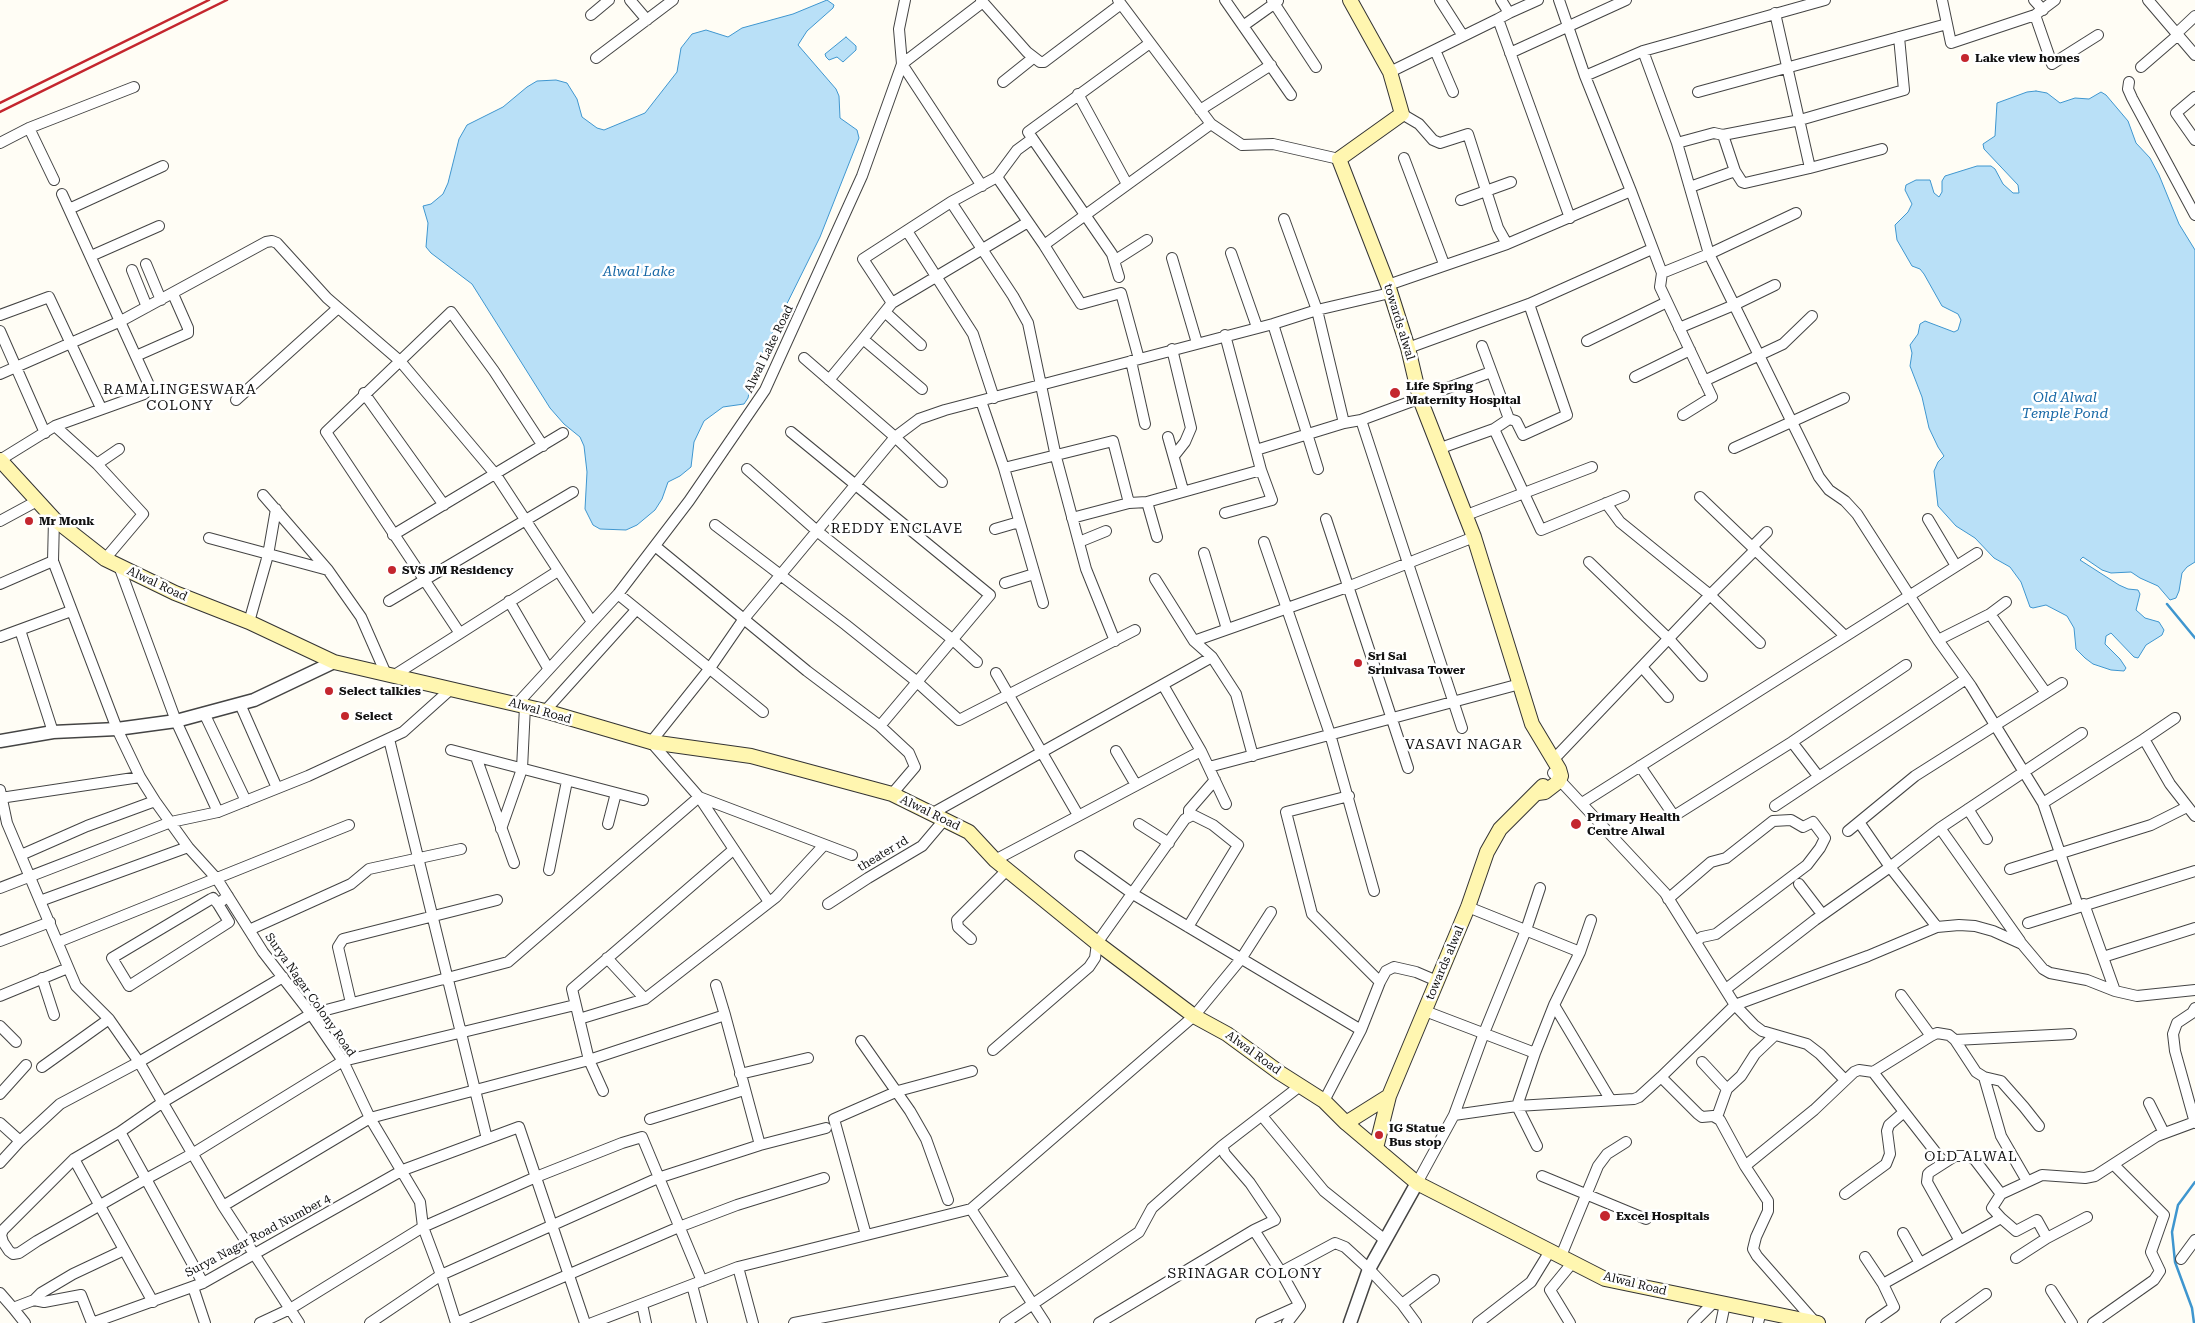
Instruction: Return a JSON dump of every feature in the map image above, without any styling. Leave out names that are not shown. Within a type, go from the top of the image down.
[{"type":"main road","points":[[1339,159],[1402,114],[1390,72],[1355,2]]},
{"type":"main road","name":"towards alwal","points":[[1339,159],[1389,289],[1408,348],[1420,399],[1464,516],[1474,537],[1532,724],[1555,768],[1550,781],[1516,812],[1496,835],[1487,852],[1468,907],[1390,1096],[1376,1148]]},
{"type":"main road","name":"Alwal Road","points":[[0,460],[54,519],[105,559],[176,593],[249,622],[334,662],[545,711],[651,742],[751,756],[892,794],[969,832],[1006,870],[1096,943],[1194,1016],[1227,1034],[1324,1101],[1346,1123],[1417,1183],[1605,1279],[1720,1303],[1759,1317],[1816,1322]]},
{"type":"main road","points":[[1346,1123],[1390,1096]]},
{"type":"street","points":[[591,15],[609,0]]},
{"type":"street","points":[[630,0],[647,20]]},
{"type":"street","name":"Alwal Lake Road","points":[[521,705],[548,668],[618,594],[689,501],[766,390],[862,176],[902,64],[899,28],[905,0]]},
{"type":"street","points":[[1226,0],[1291,95]]},
{"type":"street","points":[[1440,0],[1463,36]]},
{"type":"street","points":[[1501,0],[1509,13]]},
{"type":"street","points":[[1390,72],[1538,0]]},
{"type":"street","points":[[1559,0],[1570,26],[1585,76],[1632,191],[1662,274],[1660,287],[1712,397],[1683,415]]},
{"type":"street","points":[[1510,53],[1626,0]]},
{"type":"street","points":[[1585,76],[1643,51],[1775,13],[1804,2],[1825,0]]},
{"type":"street","points":[[1942,0],[1951,43],[2039,13],[2055,0]]},
{"type":"street","points":[[2034,0],[2052,64],[2098,35]]},
{"type":"street","points":[[2148,0],[2195,55]]},
{"type":"street","points":[[596,58],[669,1]]},
{"type":"street","points":[[982,186],[902,64],[982,1],[1033,58],[1044,62],[1119,2],[1211,124],[1242,145],[1274,144],[1339,159]]},
{"type":"street","points":[[1243,26],[1275,1],[1316,67]]},
{"type":"street","points":[[1775,13],[1810,168]]},
{"type":"street","points":[[2141,67],[2195,16]]},
{"type":"street","points":[[1498,19],[1570,218]]},
{"type":"street","points":[[1698,92],[1947,24]]},
{"type":"street","points":[[1676,143],[1714,133],[1723,134],[1800,120],[1904,90],[1899,37]]},
{"type":"street","points":[[1119,278],[1112,254],[1028,132],[1150,43]]},
{"type":"street","points":[[1435,50],[1454,92]]},
{"type":"street","points":[[1643,51],[1676,143],[1709,254],[1757,355],[1793,422],[1819,477],[1829,490],[1845,501],[1857,514],[1911,595],[1938,640],[1966,679],[2043,803],[2060,853],[2115,991]]},
{"type":"street","points":[[1003,82],[1033,58]]},
{"type":"street","points":[[1200,110],[1271,65]]},
{"type":"street","points":[[2129,82],[2128,89],[2132,98],[2195,215]]},
{"type":"street","points":[[0,143],[29,128],[134,86]]},
{"type":"street","points":[[1078,94],[1127,184]]},
{"type":"street","points":[[2195,97],[2176,113],[2195,140]]},
{"type":"street","points":[[1402,114],[1419,124],[1433,140],[1440,143],[1468,134],[1498,228],[1507,244]]},
{"type":"street","points":[[1044,245],[1211,124]]},
{"type":"street","points":[[29,128],[54,180]]},
{"type":"street","points":[[1723,134],[1735,171],[1742,182],[1745,183],[1882,149]]},
{"type":"street","points":[[892,303],[863,259],[951,202],[997,177],[1017,150],[1032,138]]},
{"type":"street","points":[[1404,158],[1444,264]]},
{"type":"street","points":[[69,209],[163,166]]},
{"type":"street","points":[[1690,187],[1735,171]]},
{"type":"street","points":[[997,177],[1044,245],[1080,304],[1121,293],[1135,360],[1145,424]]},
{"type":"street","points":[[1461,200],[1511,182]]},
{"type":"street","points":[[770,902],[699,797],[651,742],[710,668],[744,620],[895,436],[919,419],[1172,349],[1273,324],[1389,289],[1444,264],[1507,244],[1632,191]]},
{"type":"street","points":[[0,460],[56,426],[101,408],[144,394],[149,389],[136,356],[62,194]]},
{"type":"street","points":[[951,202],[1013,296],[1028,323],[1043,385],[1056,456],[1072,518],[1086,569],[1115,641]]},
{"type":"street","points":[[1662,274],[1796,213]]},
{"type":"street","points":[[1284,219],[1317,310],[1344,423]]},
{"type":"street","points":[[829,380],[892,303],[1028,222]]},
{"type":"street","points":[[91,256],[159,226]]},
{"type":"street","points":[[907,231],[973,334],[994,398]]},
{"type":"street","points":[[1114,261],[1147,240]]},
{"type":"street","points":[[0,374],[120,321],[159,297],[174,294],[224,264],[272,241],[277,243],[338,308],[400,361],[496,475],[592,622]]},
{"type":"street","points":[[1408,348],[1529,304],[1652,249]]},
{"type":"street","points":[[1231,253],[1257,327]]},
{"type":"street","points":[[1172,258],[1197,343]]},
{"type":"street","points":[[146,264],[159,297]]},
{"type":"street","points":[[132,270],[146,304]]},
{"type":"street","points":[[1679,328],[1775,285]]},
{"type":"street","points":[[136,356],[188,333],[188,328],[174,294]]},
{"type":"street","points":[[0,315],[49,297],[101,408]]},
{"type":"street","points":[[1587,341],[1667,302]]},
{"type":"street","points":[[1510,419],[1516,421],[1523,435],[1567,415],[1529,304]]},
{"type":"street","points":[[236,400],[338,308]]},
{"type":"street","points":[[459,632],[326,432],[364,393],[450,312],[494,371],[543,446]]},
{"type":"street","points":[[885,312],[921,345]]},
{"type":"street","points":[[1704,381],[1783,344],[1812,316]]},
{"type":"street","points":[[1273,324],[1318,469]]},
{"type":"street","points":[[0,331],[45,433]]},
{"type":"street","points":[[1225,335],[1261,470],[1272,500],[1225,513]]},
{"type":"street","points":[[863,338],[922,389]]},
{"type":"street","points":[[1482,346],[1510,419]]},
{"type":"street","points":[[1172,349],[1191,428],[1185,442],[1174,456]]},
{"type":"street","points":[[1635,377],[1690,350]]},
{"type":"street","points":[[804,358],[895,436],[942,482]]},
{"type":"street","points":[[1256,450],[1344,423],[1361,420],[1492,372]]},
{"type":"street","points":[[364,393],[444,505]]},
{"type":"street","points":[[1734,448],[1844,398]]},
{"type":"street","points":[[981,401],[1004,468],[1043,603]]},
{"type":"street","points":[[1438,449],[1494,429],[1510,419]]},
{"type":"street","points":[[1361,420],[1462,728]]},
{"type":"street","points":[[56,426],[97,464],[143,514],[105,559]]},
{"type":"street","points":[[1494,429],[1541,530],[1624,496]]},
{"type":"street","points":[[791,432],[854,486],[990,595],[880,726]]},
{"type":"street","points":[[393,535],[496,475],[563,433]]},
{"type":"street","points":[[1168,437],[1183,490]]},
{"type":"street","points":[[1004,468],[1113,441],[1129,504]]},
{"type":"street","points":[[97,464],[118,449]]},
{"type":"street","points":[[1464,516],[1592,467]]},
{"type":"street","points":[[747,469],[817,531],[952,639],[977,662]]},
{"type":"street","points":[[1072,518],[1129,504],[1147,502],[1183,490],[1261,470]]},
{"type":"street","points":[[389,602],[573,492]]},
{"type":"street","points":[[263,496],[328,570],[361,617],[390,675],[558,571]]},
{"type":"street","points":[[1700,497],[1845,636]]},
{"type":"street","points":[[0,520],[37,501]]},
{"type":"street","points":[[1147,502],[1157,537]]},
{"type":"street","points":[[1606,503],[1620,522],[1710,595],[1760,643]]},
{"type":"street","points":[[249,622],[268,555],[276,509]]},
{"type":"street","points":[[0,584],[53,561],[54,519]]},
{"type":"street","points":[[1326,519],[1350,586],[1408,768]]},
{"type":"street","points":[[1928,519],[1956,566]]},
{"type":"street","points":[[995,529],[1019,522]]},
{"type":"street","points":[[715,526],[781,574],[916,681],[959,720],[1135,630]]},
{"type":"street","points":[[1079,542],[1106,531]]},
{"type":"street","points":[[1767,532],[1642,667],[1555,768],[1582,802],[1668,899],[1735,1005],[1754,1026],[1775,1035],[1807,1044],[1820,1054],[1845,1080]]},
{"type":"street","points":[[1194,640],[1350,586],[1474,537]]},
{"type":"street","points":[[209,538],[328,570]]},
{"type":"street","points":[[1264,542],[1330,734],[1349,796],[1374,891]]},
{"type":"street","points":[[655,546],[744,620],[880,726],[909,753],[914,767],[892,794]]},
{"type":"street","points":[[1204,553],[1227,629]]},
{"type":"street","points":[[1582,802],[1977,553]]},
{"type":"street","name":"Surya Nagar Colony Road","points":[[53,561],[117,729],[154,801],[188,847],[217,879],[263,952],[311,1014],[343,1061],[370,1118],[403,1170],[420,1202],[423,1227],[456,1323]]},
{"type":"street","points":[[1589,562],[1669,639],[1702,676]]},
{"type":"street","points":[[118,566],[176,721],[218,812]]},
{"type":"street","points":[[1005,583],[1034,574]]},
{"type":"street","points":[[1156,579],[1194,640],[1212,658],[1236,694],[1253,756]]},
{"type":"street","points":[[618,594],[763,712]]},
{"type":"street","points":[[509,601],[548,668]]},
{"type":"street","points":[[1938,640],[1990,614],[2006,602]]},
{"type":"street","points":[[545,711],[636,610]]},
{"type":"street","points":[[0,637],[72,611]]},
{"type":"street","points":[[1990,614],[2046,693]]},
{"type":"street","points":[[20,630],[53,732]]},
{"type":"street","points":[[931,814],[1212,658]]},
{"type":"street","points":[[0,740],[53,732],[117,729],[176,721],[254,700],[334,662]]},
{"type":"street","points":[[1640,766],[1674,816],[1792,742],[1906,665]]},
{"type":"street","points":[[1642,667],[1668,697]]},
{"type":"street","points":[[996,673],[1078,815]]},
{"type":"street","points":[[1775,806],[1966,679]]},
{"type":"street","points":[[1848,831],[1915,776],[2062,683]]},
{"type":"street","points":[[1163,684],[1201,751],[1226,804]]},
{"type":"street","points":[[1208,767],[1520,684]]},
{"type":"street","points":[[0,888],[171,822],[218,812],[389,739],[403,732],[452,689]]},
{"type":"street","points":[[240,704],[277,788]]},
{"type":"street","points":[[501,829],[522,769],[521,705]]},
{"type":"street","points":[[204,714],[246,800]]},
{"type":"street","points":[[2043,803],[2175,718]]},
{"type":"street","points":[[1726,989],[1822,914],[1890,867],[1940,828],[2082,733]]},
{"type":"street","points":[[389,739],[487,1139]]},
{"type":"street","points":[[2144,739],[2170,784],[2195,816]]},
{"type":"street","points":[[1792,742],[1818,776]]},
{"type":"street","points":[[451,750],[643,800]]},
{"type":"street","points":[[1116,751],[1136,785]]},
{"type":"street","points":[[995,860],[1201,751]]},
{"type":"street","points":[[476,757],[514,862]]},
{"type":"street","points":[[140,776],[1,795],[4,825],[21,855],[76,986],[109,1019],[139,1062],[192,1154],[299,1323]]},
{"type":"street","points":[[993,1050],[1089,967],[1094,958],[1096,943],[1189,816],[1189,810],[1214,780]]},
{"type":"street","points":[[549,870],[568,781]]},
{"type":"street","points":[[608,824],[616,793]]},
{"type":"street","points":[[1349,796],[1286,812],[1312,914],[1380,982]]},
{"type":"street","points":[[699,797],[852,855]]},
{"type":"street","points":[[575,1005],[343,1061],[192,1154],[99,1205],[18,1253],[13,1254],[3,1242],[1,1235],[3,1230],[74,1159],[120,1132],[163,1102],[311,1014],[508,962],[699,797]]},
{"type":"street","points":[[21,855],[87,826],[154,801]]},
{"type":"street","points":[[2010,868],[2151,825],[2187,807]]},
{"type":"street","points":[[1968,809],[1988,839]]},
{"type":"street","points":[[1188,927],[1238,845],[1213,825],[1193,815],[1189,816]]},
{"type":"street","name":"theater rd","points":[[828,904],[922,846],[944,820]]},
{"type":"street","points":[[1668,899],[1710,862],[1726,858],[1773,822],[1791,820],[1803,827],[1813,822],[1825,838],[1807,865],[1716,934],[1702,937],[1696,941]]},
{"type":"street","points":[[1859,822],[1890,867],[1937,927]]},
{"type":"street","points":[[1139,824],[1169,843]]},
{"type":"street","points":[[58,942],[348,825]]},
{"type":"street","points":[[1940,828],[2022,944],[2043,970],[2087,980],[2115,991],[2137,996],[2195,990],[2195,997]]},
{"type":"street","points":[[579,1020],[645,999],[770,902],[824,845]]},
{"type":"street","points":[[40,901],[188,847]]},
{"type":"street","points":[[249,930],[351,884],[369,869],[461,849]]},
{"type":"street","points":[[603,1091],[589,1060],[572,989],[734,850]]},
{"type":"street","points":[[1080,856],[1133,894],[1361,1030]]},
{"type":"street","points":[[972,939],[958,927],[957,920],[1006,870]]},
{"type":"street","points":[[2028,923],[2195,870]]},
{"type":"street","points":[[1799,884],[1822,914]]},
{"type":"street","points":[[1350,1323],[1369,1269],[1454,1115],[1484,1033],[1526,930],[1540,888]]},
{"type":"street","points":[[218,904],[228,896]]},
{"type":"street","points":[[213,898],[218,904],[229,922],[129,986],[112,958],[211,899],[213,898]]},
{"type":"street","points":[[351,1003],[338,947],[339,942],[343,939],[497,900]]},
{"type":"street","points":[[1468,907],[1580,952]]},
{"type":"street","points":[[592,1323],[738,1267],[971,1209],[1194,1016],[1241,959],[1271,912]]},
{"type":"street","points":[[1537,1146],[1518,1106],[1535,1053],[1554,1005],[1580,952],[1591,920]]},
{"type":"street","points":[[0,942],[50,922]]},
{"type":"street","points":[[1454,1115],[1518,1106],[1634,1099],[1639,1097],[1735,1005],[1868,956],[1937,927],[1975,926],[2007,936],[2022,944]]},
{"type":"street","points":[[2103,957],[2195,928]]},
{"type":"street","points":[[607,958],[645,999]]},
{"type":"street","points":[[1324,1101],[1361,1030],[1386,971],[1394,967],[1416,972],[1437,981]]},
{"type":"street","points":[[0,996],[68,968]]},
{"type":"street","points":[[0,1163],[20,1141],[60,1104],[139,1062],[283,976]]},
{"type":"street","points":[[42,978],[54,1015]]},
{"type":"street","points":[[716,985],[760,1145]]},
{"type":"street","points":[[1901,995],[1931,1036]]},
{"type":"street","points":[[1554,1005],[1610,1099]]},
{"type":"street","points":[[2047,1238],[2037,1220],[2016,1231],[1992,1208],[2001,1194],[2027,1181],[2042,1175],[2085,1178],[2095,1176],[2157,1136],[2195,1122],[2175,1051],[2173,1034],[2177,1023],[2192,1014],[2195,1008]]},
{"type":"street","points":[[1425,1011],[1535,1053]]},
{"type":"street","points":[[224,1206],[370,1118],[589,1060],[725,1015]]},
{"type":"street","points":[[42,1067],[109,1019]]},
{"type":"street","points":[[0,1026],[16,1042]]},
{"type":"street","points":[[1745,1166],[1814,1110],[1845,1080],[1859,1070],[1873,1072],[1931,1036],[1943,1034],[1956,1040],[2070,1034]]},
{"type":"street","points":[[1717,1117],[1728,1089],[1741,1076],[1755,1054],[1775,1035]]},
{"type":"street","points":[[1956,1040],[1976,1072],[1984,1077],[2001,1081],[2038,1126]]},
{"type":"street","points":[[861,1041],[898,1091],[926,1139],[948,1200]]},
{"type":"street","points":[[740,1074],[808,1058]]},
{"type":"street","points":[[1702,1062],[1728,1089]]},
{"type":"street","points":[[0,1094],[26,1065]]},
{"type":"street","points":[[866,1235],[834,1119],[898,1091],[972,1072]]},
{"type":"street","points":[[1873,1072],[1944,1163]]},
{"type":"street","points":[[1661,1076],[1698,1114],[1717,1117]]},
{"type":"street","points":[[1984,1077],[2001,1136],[2027,1181]]},
{"type":"street","points":[[1005,1323],[1139,1232],[1152,1208],[1222,1146],[1300,1086]]},
{"type":"street","points":[[650,1119],[744,1090]]},
{"type":"street","points":[[2148,1103],[2164,1133]]},
{"type":"street","points":[[1845,1194],[1886,1164],[1890,1154],[1887,1131],[1889,1125],[1904,1112]]},
{"type":"street","points":[[1262,1116],[1324,1191],[1385,1240]]},
{"type":"street","points":[[1717,1117],[1745,1166],[1766,1196],[1769,1206],[1753,1249],[1757,1256],[1816,1322]]},
{"type":"street","points":[[0,1123],[20,1141]]},
{"type":"street","name":"Surya Nagar Road Number 4","points":[[92,1323],[203,1283],[256,1255],[403,1170],[519,1126],[536,1177]]},
{"type":"street","points":[[370,1323],[441,1275],[658,1178],[760,1145],[826,1128]]},
{"type":"street","points":[[120,1132],[203,1283]]},
{"type":"street","points":[[260,1323],[290,1309],[423,1227],[536,1177],[622,1142],[642,1137],[679,1228],[697,1283],[702,1323]]},
{"type":"street","points":[[1570,1323],[1550,1290],[1561,1256],[1598,1166],[1607,1154],[1626,1142]]},
{"type":"street","points":[[1099,1323],[1254,1230],[1275,1220],[1250,1183],[1225,1154],[1222,1146]]},
{"type":"street","points":[[1960,1241],[1927,1182],[1928,1174],[1955,1156],[1968,1156],[1976,1160],[2001,1194]]},
{"type":"street","points":[[74,1159],[153,1302]]},
{"type":"street","points":[[2093,1323],[2154,1280],[2160,1271],[2151,1252],[2164,1215],[2114,1165]]},
{"type":"street","points":[[1542,1176],[1586,1196],[1646,1219]]},
{"type":"street","points":[[536,1177],[585,1323]]},
{"type":"street","points":[[456,1323],[737,1205],[824,1178]]},
{"type":"street","points":[[971,1209],[1046,1323]]},
{"type":"street","points":[[2016,1258],[2047,1238],[2087,1217]]},
{"type":"street","points":[[1882,1284],[2001,1218]]},
{"type":"street","points":[[1254,1230],[1300,1306]]},
{"type":"street","points":[[1903,1233],[1920,1264]]},
{"type":"street","points":[[2181,1259],[2195,1240]]},
{"type":"street","points":[[1281,1272],[1335,1243],[1345,1247],[1369,1269],[1402,1304],[1416,1323]]},
{"type":"street","points":[[13,1308],[34,1300],[41,1293],[73,1274],[124,1250]]},
{"type":"street","points":[[1478,1323],[1561,1256]]},
{"type":"street","points":[[1865,1257],[1894,1307],[1871,1323]]},
{"type":"street","points":[[738,1267],[753,1323]]},
{"type":"street","points":[[794,1323],[1017,1280]]},
{"type":"street","points":[[1402,1304],[1434,1280]]},
{"type":"street","points":[[193,1287],[205,1323]]},
{"type":"street","points":[[2051,1290],[2072,1323]]},
{"type":"street","points":[[1946,1323],[1986,1294]]},
{"type":"street","points":[[1,1295],[25,1323]]},
{"type":"street","points":[[34,1300],[44,1302],[81,1295],[92,1323]]},
{"type":"street","points":[[1693,1323],[1720,1303]]},
{"type":"street","points":[[1720,1303],[1721,1323]]},
{"type":"street","points":[[642,1304],[646,1323]]},
{"type":"street","points":[[1261,1323],[1300,1306]]},
{"type":"street","points":[[1287,1323],[1300,1306]]},
{"type":"water","name":"Alwal Lake","points":[[827,0],[834,5],[833,8],[807,31],[798,45],[836,89],[839,96],[840,118],[857,130],[859,138],[820,237],[753,372],[748,398],[744,404],[723,407],[704,421],[694,442],[691,467],[680,476],[668,482],[662,499],[655,510],[637,525],[626,530],[600,529],[593,525],[585,509],[587,472],[584,446],[580,437],[564,424],[550,408],[472,284],[431,253],[426,247],[428,223],[423,206],[431,204],[443,194],[448,183],[459,139],[467,125],[503,107],[537,81],[556,80],[567,83],[577,99],[582,117],[597,128],[604,130],[645,113],[677,72],[681,48],[692,34],[706,30],[728,37],[742,28],[793,14]]},
{"type":"water","points":[[846,37],[856,46],[856,50],[843,62],[837,57],[829,60],[825,54]]},
{"type":"water","name":"Old Alwal Temple Pond","points":[[2027,92],[2047,93],[2060,103],[2075,98],[2089,99],[2101,92],[2106,95],[2128,121],[2136,143],[2150,158],[2179,224],[2195,250],[2195,562],[2182,573],[2176,598],[2170,600],[2158,586],[2131,572],[2111,573],[2102,570],[2083,557],[2080,560],[2119,585],[2128,589],[2138,590],[2140,594],[2136,610],[2145,618],[2159,622],[2164,630],[2162,635],[2146,645],[2138,658],[2134,657],[2111,633],[2106,636],[2105,644],[2120,659],[2126,668],[2124,671],[2111,670],[2093,664],[2085,658],[2076,649],[2074,628],[2067,616],[2046,605],[2030,607],[2021,582],[2010,567],[1994,558],[1975,538],[1956,526],[1938,506],[1934,471],[1938,462],[1944,456],[1929,428],[1922,397],[1910,366],[1912,353],[1910,345],[1918,334],[1920,324],[1925,321],[1954,332],[1958,330],[1961,320],[1958,314],[1942,306],[1924,274],[1920,269],[1912,266],[1897,240],[1895,225],[1908,212],[1912,204],[1905,190],[1906,185],[1916,180],[1930,180],[1934,193],[1939,197],[1942,192],[1942,181],[1945,176],[1977,166],[1991,166],[1995,169],[2003,184],[2013,193],[2019,193],[2018,185],[1984,149],[1983,144],[1995,136],[1997,103]]},
{"type":"waterway","points":[[2167,604],[2195,638]]},
{"type":"waterway","points":[[2194,1323],[2192,1308],[2175,1262],[2172,1232],[2178,1205],[2195,1182]]},
{"type":"railway","points":[[0,103],[209,0]]},
{"type":"railway","points":[[0,112],[227,0]]},
{"type":"place","name":"Lake view homes","points":[[1965,58]]},
{"type":"place","name":"Life Spring Maternity Hospital","points":[[1395,393]]},
{"type":"place","name":"Mr Monk","points":[[29,521]]},
{"type":"place","name":"SVS JM Residency","points":[[392,570]]},
{"type":"place","name":"Sri Sai Srinivasa Tower","points":[[1358,663]]},
{"type":"place","name":"Select talkies","points":[[329,691]]},
{"type":"place","name":"Select","points":[[345,716]]},
{"type":"place","name":"Primary Health Centre Alwal","points":[[1576,824]]},
{"type":"place","name":"IG Statue Bus stop","points":[[1379,1135]]},
{"type":"place","name":"Excel Hospitals","points":[[1605,1216]]},
{"type":"district","name":"RAMALINGESWARA COLONY","points":[[180,398]]},
{"type":"district","name":"REDDY ENCLAVE","points":[[897,529]]},
{"type":"district","name":"VASAVI NAGAR","points":[[1464,745]]},
{"type":"district","name":"OLD ALWAL","points":[[1971,1157]]},
{"type":"district","name":"SRINAGAR COLONY","points":[[1245,1274]]}]
